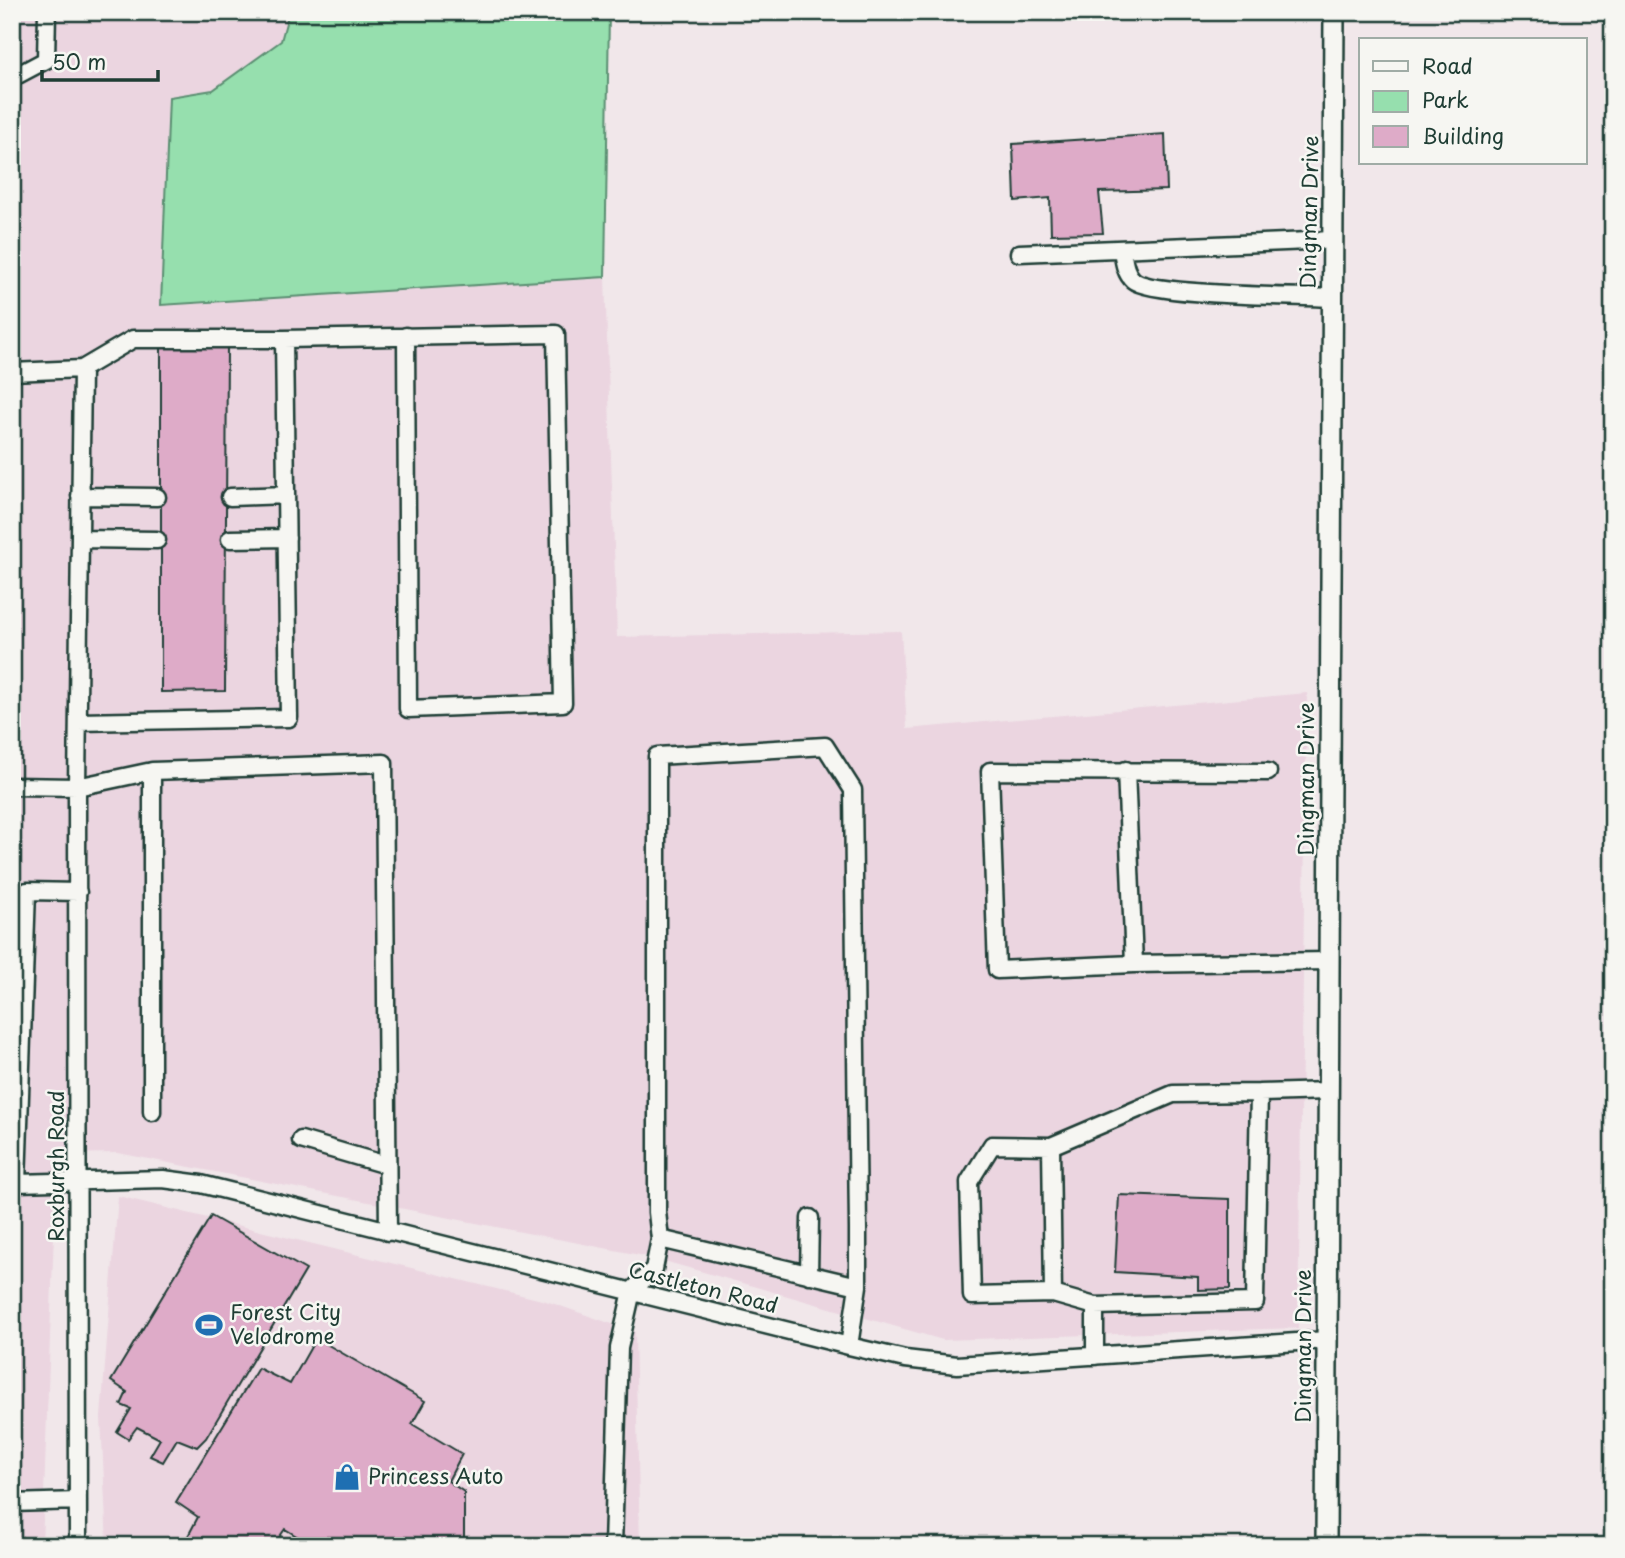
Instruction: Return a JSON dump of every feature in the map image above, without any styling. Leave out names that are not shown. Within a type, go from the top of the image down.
[{"type":"main road","name":"Dingman Drive","points":[[1326,1546],[1334,12]]},
{"type":"street","points":[[12,78],[46,60],[47,12]]},
{"type":"street","points":[[1018,253],[1333,240]]},
{"type":"street","points":[[1122,250],[1127,271],[1132,279],[1150,286],[1233,295],[1332,298]]},
{"type":"street","points":[[12,372],[82,369],[133,338],[284,339],[407,336],[556,334],[563,703],[408,709],[407,336]]},
{"type":"street","points":[[78,722],[289,719],[284,339]]},
{"type":"street","name":"Roxburgh Road","points":[[78,1546],[77,787],[82,369]]},
{"type":"street","points":[[230,497],[286,495]]},
{"type":"street","points":[[80,496],[157,497]]},
{"type":"street","points":[[230,539],[286,538]]},
{"type":"street","points":[[80,539],[156,540]]},
{"type":"street","points":[[613,1546],[619,1348],[632,1291],[654,1269],[660,1239],[657,1212],[657,757],[825,746],[853,790],[858,1286],[849,1346]]},
{"type":"street","points":[[12,786],[77,787],[152,771],[384,763],[388,1232]]},
{"type":"street","points":[[1126,770],[1134,964]]},
{"type":"street","points":[[152,771],[152,1112]]},
{"type":"street","points":[[1268,772],[990,771],[997,970],[1134,964],[1329,961]]},
{"type":"street","points":[[15,1183],[27,891],[78,892]]},
{"type":"street","points":[[1259,1093],[1255,1302],[1095,1306],[1053,1294],[972,1296],[969,1182],[992,1145],[1051,1146],[1173,1094],[1328,1091]]},
{"type":"street","points":[[301,1140],[386,1165]]},
{"type":"street","points":[[1051,1146],[1053,1294]]},
{"type":"street","name":"Castleton Road","points":[[15,1183],[163,1179],[201,1184],[905,1359],[957,1365],[1327,1340]]},
{"type":"street","points":[[809,1275],[810,1218]]},
{"type":"street","points":[[660,1239],[858,1286]]},
{"type":"street","points":[[1095,1306],[1095,1356]]},
{"type":"street","points":[[12,1503],[78,1501]]},
{"type":"shaded area","points":[[12,12],[289,12],[281,41],[213,90],[169,97],[161,305],[605,277],[617,637],[901,631],[907,729],[1307,693],[1298,1328],[943,1340],[650,1257],[118,1153],[57,1154],[42,1546],[12,1546]]},
{"type":"shaded area","points":[[118,1196],[546,1301],[635,1332],[640,1546],[107,1546],[101,1417]]},
{"type":"green space","points":[[289,12],[609,12],[605,277],[161,305],[169,97],[213,90],[281,41]]},
{"type":"building","points":[[1165,134],[1167,190],[1099,192],[1103,233],[1051,234],[1050,198],[1015,201],[1013,144]]},
{"type":"building","points":[[161,345],[227,345],[225,691],[161,692]]},
{"type":"building","points":[[1119,1195],[1230,1199],[1230,1289],[1198,1290],[1198,1277],[1115,1272]]},
{"type":"building","name":"Forest City Velodrome","points":[[211,1216],[306,1270],[206,1438],[197,1447],[177,1439],[163,1462],[150,1456],[160,1439],[137,1427],[128,1439],[117,1432],[131,1409],[121,1405],[127,1392],[111,1381]]},
{"type":"building","points":[[316,1338],[425,1401],[412,1424],[462,1454],[448,1481],[464,1492],[464,1546],[313,1546],[285,1529],[273,1546],[196,1546],[186,1540],[198,1517],[176,1502],[258,1368],[290,1384]]},
{"type":"place","name":"Forest City Velodrome","points":[[209,1325]]},
{"type":"place","name":"Princess Auto","points":[[347,1477]]}]
